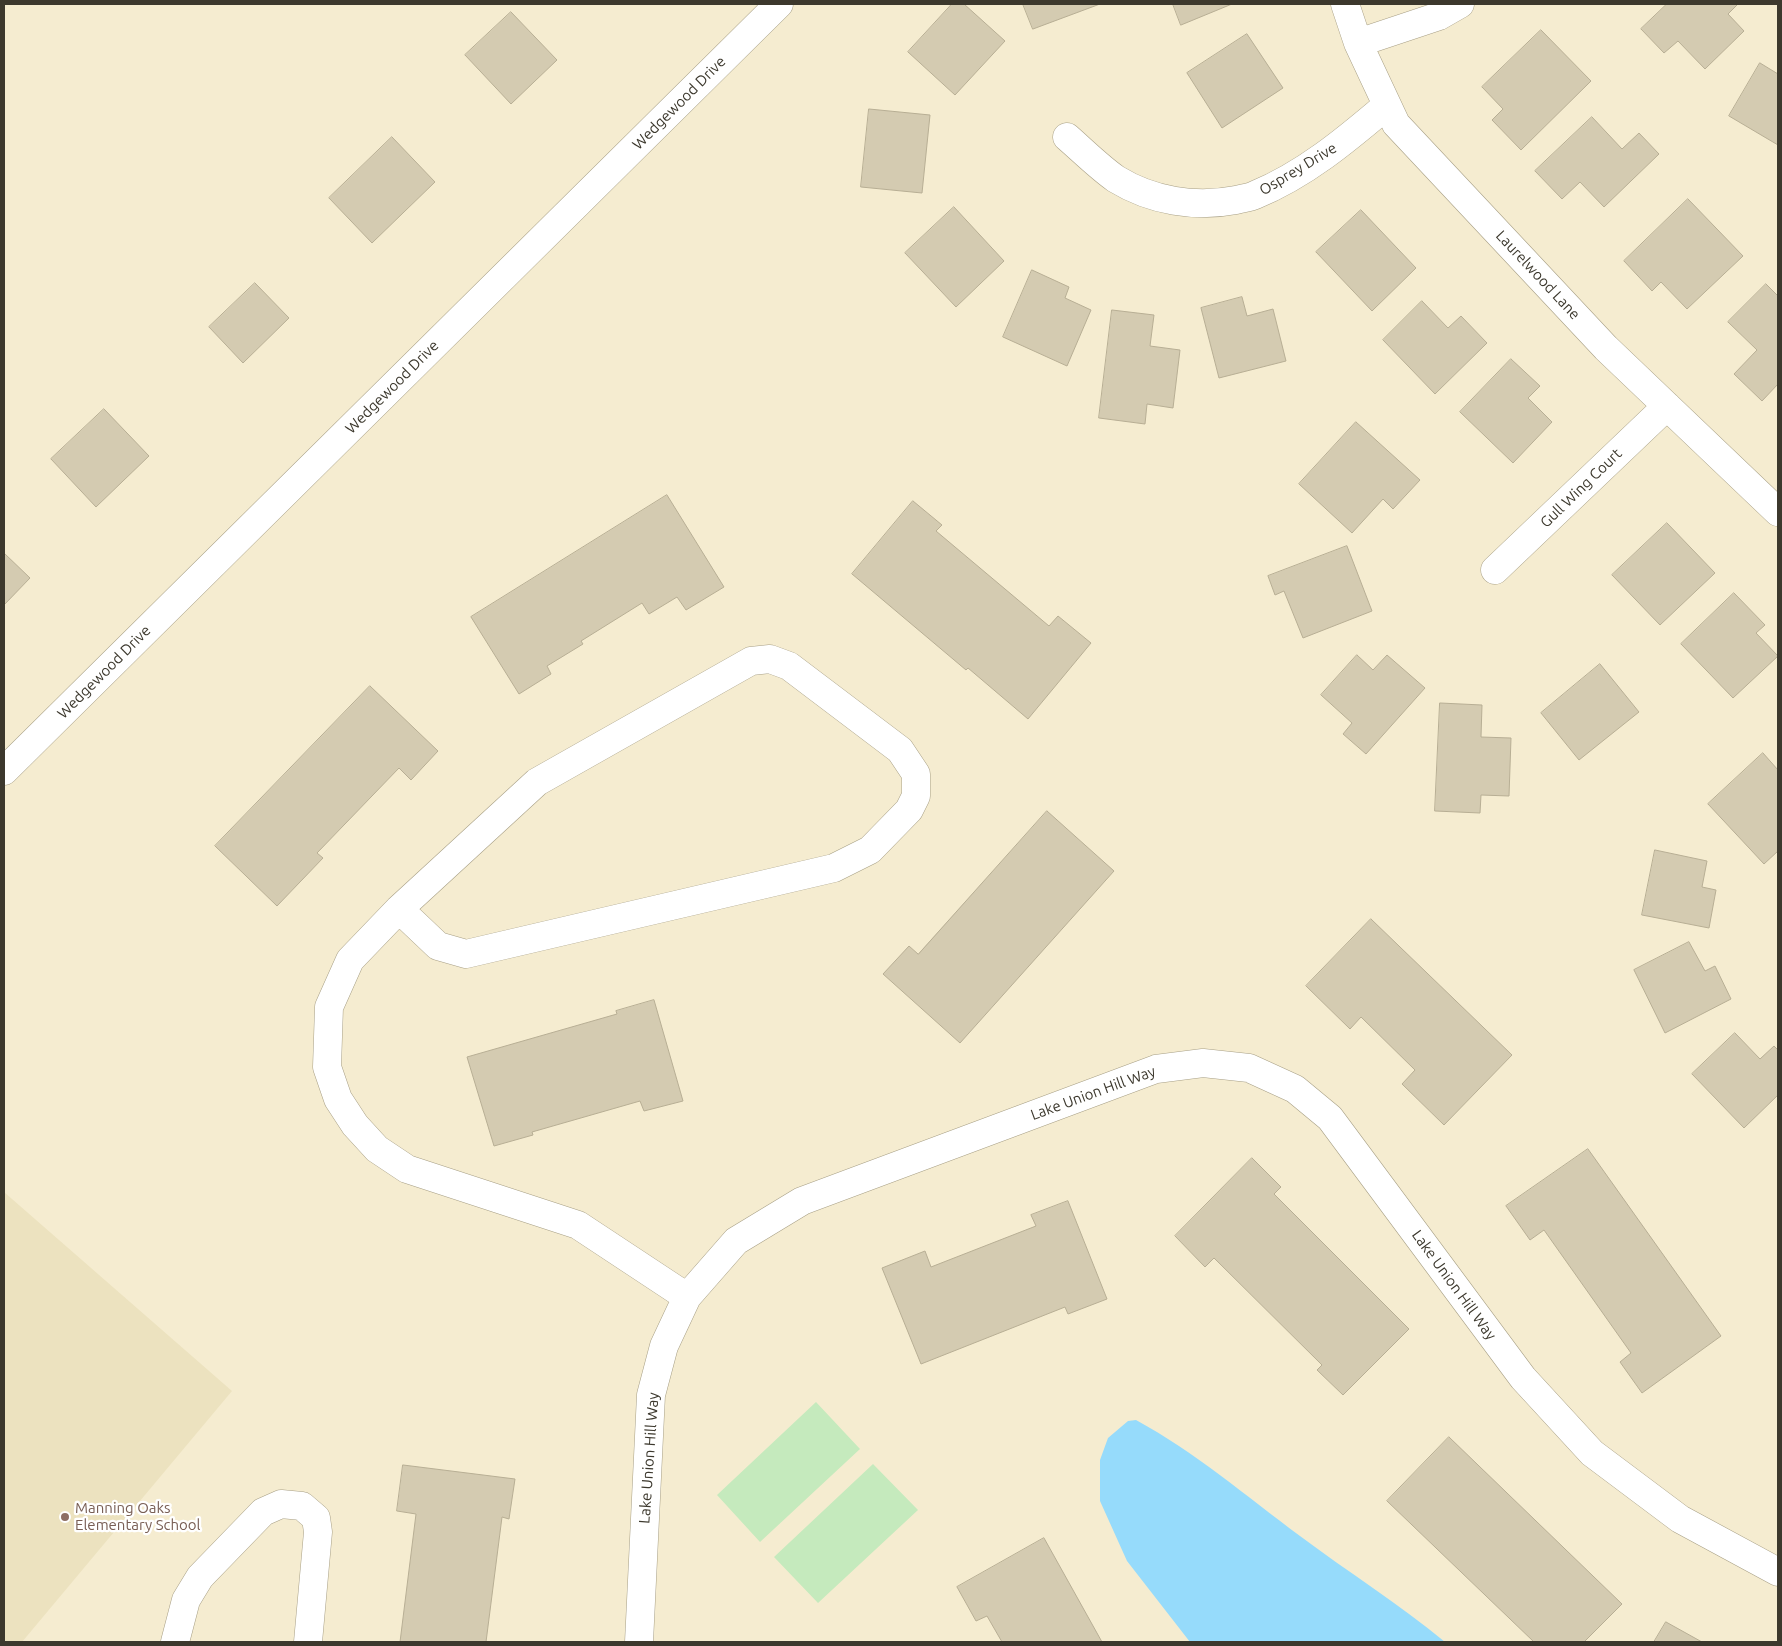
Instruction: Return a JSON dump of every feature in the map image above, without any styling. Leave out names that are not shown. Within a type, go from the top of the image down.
[{"type":"street","name":"Wedgewood Drive","points":[[4,771],[779,4]]},
{"type":"street","name":"Laurelwood Lane","points":[[1345,4],[1358,43],[1396,124],[1606,348],[1778,512]]},
{"type":"street","points":[[1358,43],[1439,16],[1460,4]]},
{"type":"street","name":"Osprey Drive","points":[[1067,137],[1115,178],[1139,191],[1177,203],[1217,204],[1253,196],[1289,178],[1340,145],[1386,106]]},
{"type":"street","name":"Gull Wing Court","points":[[1495,570],[1667,406]]},
{"type":"street","points":[[400,910],[438,946],[466,954],[834,868],[870,850],[909,810],[916,796],[916,774],[900,750],[790,666],[770,659],[752,661],[537,782],[400,910],[350,960],[329,1007],[327,1067],[338,1099],[354,1125],[377,1149],[407,1169],[578,1225],[687,1297]]},
{"type":"street","name":"Lake Union Hill Way","points":[[639,1642],[651,1395],[664,1346],[687,1297],[736,1241],[802,1201],[1156,1069],[1202,1063],[1249,1068],[1295,1089],[1330,1118],[1523,1378],[1592,1453],[1680,1519],[1778,1572]]},
{"type":"street","points":[[175,1642],[186,1600],[200,1577],[263,1512],[281,1504],[302,1506],[316,1518],[318,1532],[308,1642]]},
{"type":"shaded area","name":"Manning Oaks Elementary School","points":[[4,1192],[232,1391],[22,1642],[4,1642]]},
{"type":"green space","points":[[816,1402],[860,1449],[760,1542],[717,1495]]},
{"type":"green space","points":[[873,1464],[918,1510],[818,1603],[774,1557]]},
{"type":"water","points":[[1136,1420],[1200,1460],[1300,1536],[1410,1614],[1445,1642],[1190,1642],[1127,1561],[1100,1501],[1100,1460],[1108,1438],[1128,1421]]},
{"type":"building","points":[[952,4],[964,4],[1005,41],[955,95],[908,52]]},
{"type":"building","points":[[1023,4],[1100,4],[1033,29]]},
{"type":"building","points":[[1173,4],[1232,4],[1181,25]]},
{"type":"building","points":[[1667,4],[1738,4],[1728,14],[1744,31],[1705,69],[1678,41],[1664,53],[1641,29]]},
{"type":"building","points":[[511,12],[557,60],[511,104],[465,55]]},
{"type":"building","points":[[1541,30],[1591,81],[1521,150],[1492,120],[1503,109],[1482,87]]},
{"type":"building","points":[[1247,34],[1283,88],[1222,128],[1187,73]]},
{"type":"building","points":[[1760,63],[1778,74],[1778,145],[1729,116]]},
{"type":"building","points":[[869,109],[930,115],[922,193],[861,187]]},
{"type":"building","points":[[1592,117],[1622,149],[1639,133],[1659,154],[1604,207],[1580,182],[1562,199],[1535,171]]},
{"type":"building","points":[[392,137],[435,182],[372,243],[329,198]]},
{"type":"building","points":[[1688,199],[1743,256],[1687,309],[1661,282],[1652,291],[1624,261]]},
{"type":"building","points":[[954,207],[1004,261],[956,307],[905,253]]},
{"type":"building","points":[[1361,210],[1416,268],[1372,311],[1316,252]]},
{"type":"building","points":[[1032,270],[1069,287],[1065,298],[1091,310],[1067,366],[1003,337]]},
{"type":"building","points":[[255,283],[289,318],[243,363],[209,327]]},
{"type":"building","points":[[1766,284],[1778,296],[1778,384],[1762,401],[1734,374],[1757,350],[1728,322]]},
{"type":"building","points":[[1242,297],[1247,316],[1273,309],[1286,361],[1219,378],[1201,308]]},
{"type":"building","points":[[1422,301],[1448,328],[1461,316],[1487,343],[1435,394],[1383,340]]},
{"type":"building","points":[[1112,310],[1154,315],[1150,346],[1180,350],[1173,408],[1147,404],[1145,424],[1099,418]]},
{"type":"building","points":[[1511,359],[1540,386],[1528,398],[1552,422],[1513,463],[1460,412]]},
{"type":"building","points":[[104,409],[149,456],[96,507],[51,459]]},
{"type":"building","points":[[1356,422],[1420,480],[1393,509],[1383,499],[1352,533],[1299,484]]},
{"type":"building","points":[[667,495],[724,587],[686,610],[677,597],[649,614],[642,603],[581,641],[583,644],[547,666],[551,674],[519,694],[471,617]]},
{"type":"building","points":[[913,501],[942,525],[936,531],[1049,626],[1058,616],[1091,643],[1028,719],[968,668],[966,670],[852,574]]},
{"type":"building","points":[[1667,523],[1715,573],[1660,625],[1612,575]]},
{"type":"building","points":[[1347,546],[1372,611],[1303,638],[1284,591],[1275,595],[1268,576]]},
{"type":"building","points":[[4,553],[30,578],[4,605]]},
{"type":"building","points":[[1734,593],[1765,625],[1756,633],[1778,656],[1733,698],[1681,644]]},
{"type":"building","points":[[1357,655],[1373,670],[1387,655],[1425,688],[1366,754],[1343,734],[1352,723],[1321,695]]},
{"type":"building","points":[[1600,664],[1639,712],[1579,760],[1541,713]]},
{"type":"building","points":[[370,686],[438,751],[411,780],[399,768],[317,853],[323,858],[277,906],[215,846]]},
{"type":"building","points":[[1440,703],[1482,705],[1481,737],[1511,738],[1509,796],[1481,795],[1480,813],[1435,811]]},
{"type":"building","points":[[1763,753],[1778,770],[1778,851],[1764,864],[1708,804]]},
{"type":"building","points":[[1047,811],[1114,871],[960,1043],[883,974],[909,946],[918,954]]},
{"type":"building","points":[[1655,850],[1707,861],[1702,887],[1716,890],[1709,928],[1642,915]]},
{"type":"building","points":[[1371,919],[1512,1055],[1444,1125],[1402,1084],[1415,1070],[1361,1017],[1350,1029],[1306,986]]},
{"type":"building","points":[[1689,942],[1705,971],[1715,966],[1731,999],[1665,1033],[1634,970]]},
{"type":"building","points":[[654,1000],[683,1101],[644,1111],[640,1101],[532,1132],[533,1135],[494,1146],[467,1057],[617,1014],[616,1011]]},
{"type":"building","points":[[1735,1033],[1760,1059],[1774,1046],[1778,1050],[1778,1095],[1744,1128],[1692,1074]]},
{"type":"building","points":[[1588,1149],[1721,1336],[1642,1393],[1620,1362],[1631,1353],[1544,1230],[1530,1240],[1506,1206]]},
{"type":"building","points":[[1252,1158],[1281,1187],[1274,1194],[1409,1329],[1343,1395],[1317,1370],[1322,1365],[1214,1258],[1205,1267],[1175,1236]]},
{"type":"building","points":[[1068,1201],[1107,1299],[1068,1314],[1065,1307],[921,1364],[882,1268],[925,1251],[931,1267],[1036,1226],[1031,1215]]},
{"type":"building","points":[[1449,1437],[1622,1604],[1584,1642],[1534,1642],[1387,1501]]},
{"type":"building","points":[[403,1465],[515,1479],[509,1519],[502,1517],[486,1642],[400,1642],[416,1514],[397,1511]]},
{"type":"building","points":[[1044,1538],[1102,1642],[1002,1642],[987,1616],[976,1621],[957,1587]]},
{"type":"building","points":[[1666,1622],[1702,1642],[1654,1642]]},
{"type":"place","name":"Manning Oaks Elementary School","points":[[65,1517]]}]
